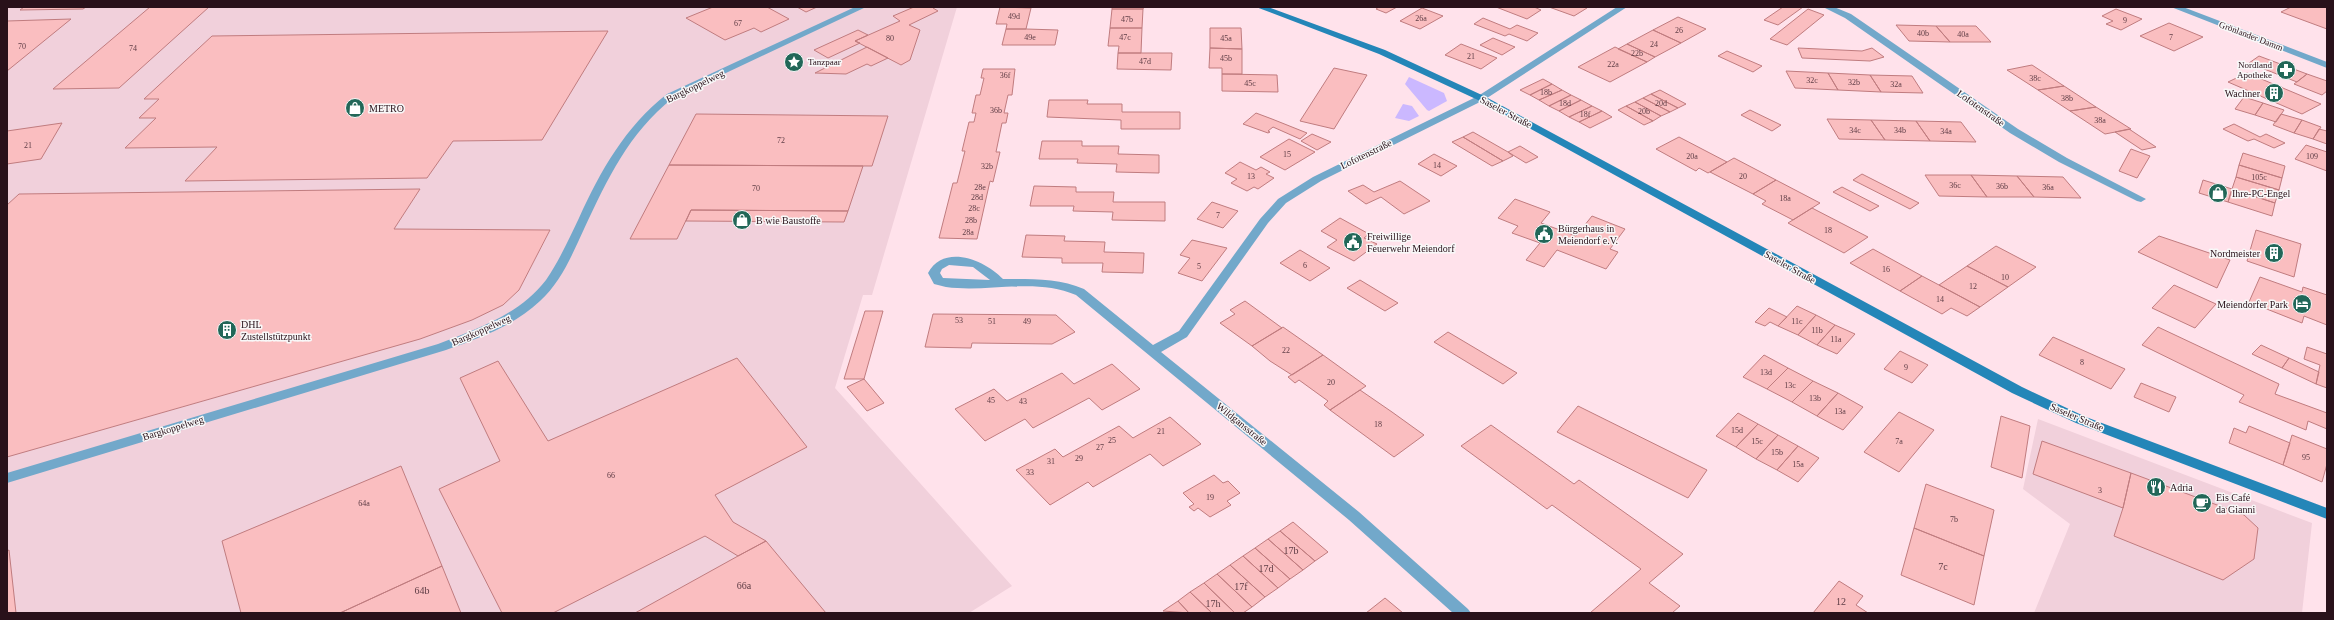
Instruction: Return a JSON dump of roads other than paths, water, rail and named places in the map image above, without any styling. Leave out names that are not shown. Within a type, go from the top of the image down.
[{"type":"street","name":"Bargkoppelweg","points":[[7,478],[442,347],[505,321],[528,305],[547,288],[563,260],[618,152],[630,132],[656,106],[670,96],[862,7]]},
{"type":"street","name":"Saseler Straße","points":[[1260,7],[1382,52],[1481,98],[2016,390],[2081,420],[2327,514]]},
{"type":"street","name":"Lofotenstraße","points":[[1152,351],[1184,334],[1264,221],[1282,201],[1316,179],[1481,98],[1623,7]]},
{"type":"street","name":"Lofotenstraße","points":[[1827,7],[1848,16],[2014,131],[2063,160],[2141,199]]},
{"type":"street","name":"Grönlander Damm","points":[[2175,7],[2327,65]]},
{"type":"street","name":"Wildgansstraße","points":[[1001,284],[989,271],[968,262],[944,263],[937,268],[934,274],[938,280],[951,284],[1001,284],[1057,284],[1076,289],[1354,516],[1462,613]]},
{"type":"place","name":"Tanzpaar","points":[[794,62]]},
{"type":"place","name":"Nordland Apotheke","points":[[2286,70]]},
{"type":"place","name":"Wachner","points":[[2274,93]]},
{"type":"place","name":"METRO","points":[[355,108]]},
{"type":"place","name":"Ihre-PC-Engel","points":[[2218,193]]},
{"type":"place","name":"B wie Baustoffe","points":[[742,220]]},
{"type":"place","name":"Bürgerhaus in Meiendorf e.V.","points":[[1544,234]]},
{"type":"place","name":"Freiwillige Feuerwehr Meiendorf","points":[[1353,242]]},
{"type":"place","name":"Nordmeister","points":[[2274,253]]},
{"type":"place","name":"Meiendorfer Park","points":[[2302,304]]},
{"type":"place","name":"DHL Zustellstützpunkt","points":[[227,330]]},
{"type":"place","name":"Adria","points":[[2156,487]]},
{"type":"place","name":"Eis Café da Gianni","points":[[2202,503]]}]
